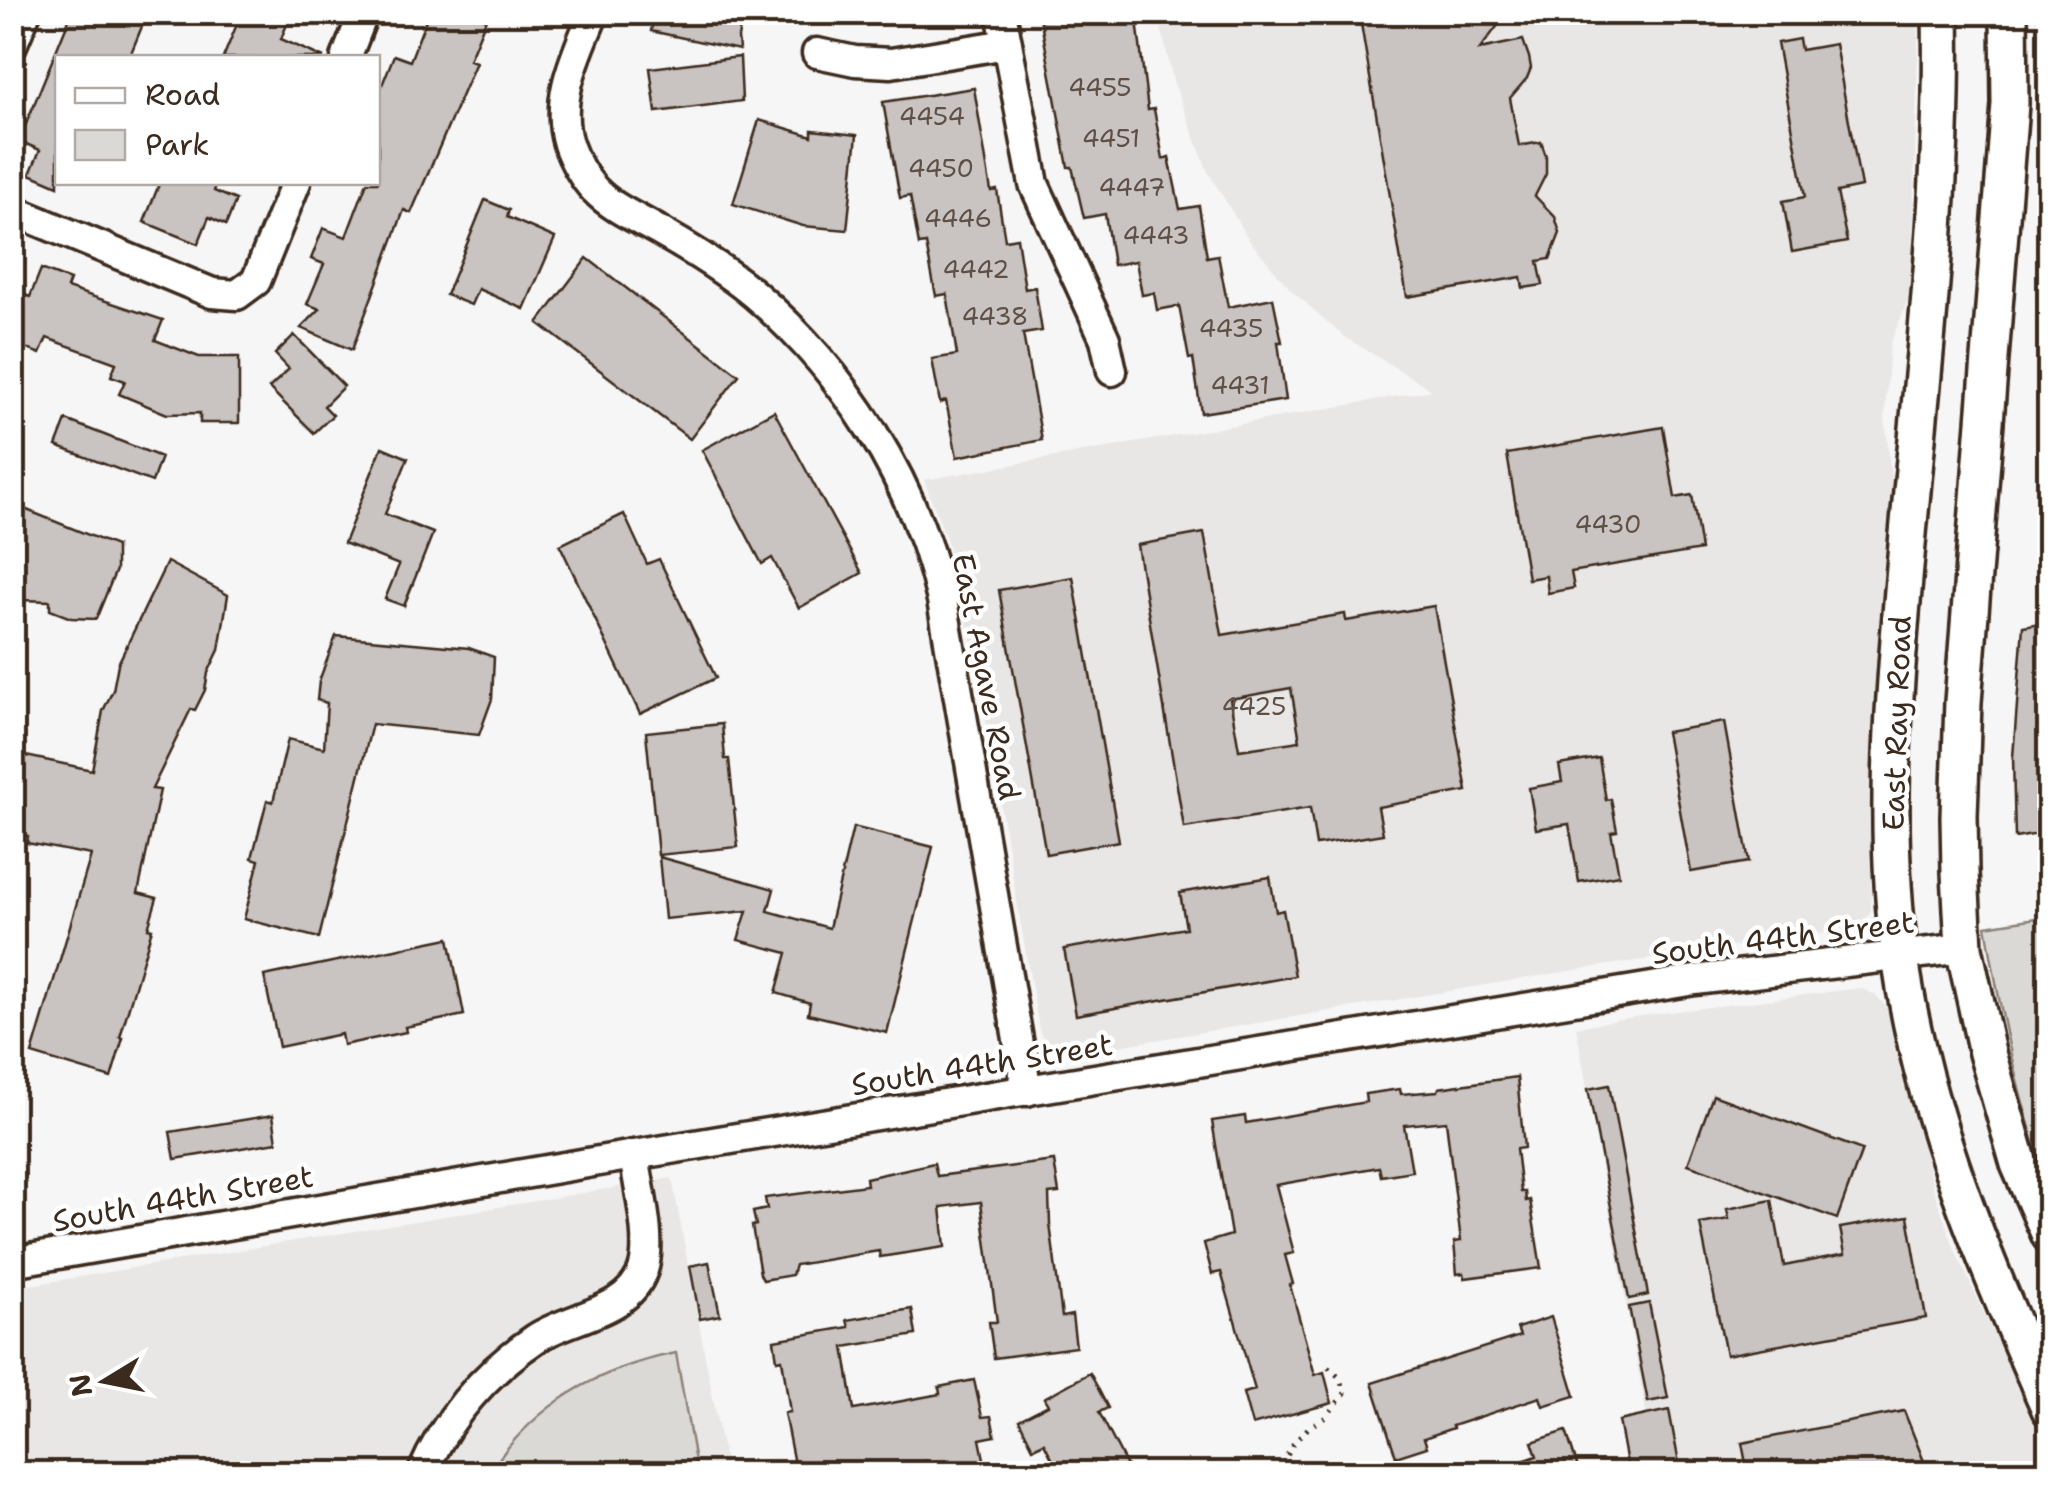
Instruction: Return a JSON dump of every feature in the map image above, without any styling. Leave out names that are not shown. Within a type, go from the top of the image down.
[{"type":"main road","name":"East Ray Road","points":[[1941,12],[1943,95],[1935,221],[1892,711],[1890,823],[1900,955],[1918,1060],[1954,1183],[2050,1408]]},
{"type":"main road","points":[[2010,12],[2010,104],[1963,702],[1959,816],[1964,948],[1987,1054],[2018,1164],[2050,1236]]},
{"type":"street","points":[[12,45],[26,12]]},
{"type":"street","points":[[347,55],[364,12]]},
{"type":"street","name":"East Agave Road","points":[[594,12],[564,92],[568,144],[592,188],[608,202],[708,260],[753,293],[798,335],[836,380],[894,469],[933,561],[1027,1091]]},
{"type":"street","points":[[1001,12],[1034,184],[1105,339],[1112,370]]},
{"type":"street","points":[[818,53],[891,63],[1007,44]]},
{"type":"street","points":[[12,210],[212,293],[237,296],[256,281],[295,185]]},
{"type":"street","name":"South 44th Street","points":[[12,1262],[1695,980],[1964,948]]},
{"type":"street","points":[[422,1474],[432,1450],[463,1402],[514,1355],[543,1334],[596,1312],[635,1286],[647,1248],[634,1155]]},
{"type":"path","points":[[1278,1474],[1293,1444],[1326,1417],[1345,1393],[1339,1376],[1322,1362]]},
{"type":"path","points":[[1290,1474],[1297,1462],[1311,1474]]},
{"type":"shaded area","points":[[1158,13],[1919,13],[1911,294],[1890,344],[1885,416],[1894,505],[1871,774],[1871,910],[1865,922],[1846,930],[1582,969],[1071,1054],[1057,1055],[1046,1048],[1039,1030],[973,646],[946,538],[924,480],[1432,390],[1343,336],[1292,291],[1249,240],[1208,172],[1173,81]]},
{"type":"shaded area","points":[[1860,988],[1876,995],[1889,1010],[1934,1191],[1956,1252],[2049,1454],[2049,1473],[1657,1473],[1576,1027]]},
{"type":"shaded area","points":[[672,1178],[727,1473],[13,1474],[13,1288]]},
{"type":"green space","points":[[2050,916],[2049,1188],[2012,1058],[1986,926]]},
{"type":"green space","points":[[676,1353],[697,1473],[489,1473],[526,1428],[569,1394],[619,1369]]},
{"type":"building","points":[[72,12],[148,12],[130,55],[55,55],[55,185],[30,174],[40,150],[19,141]]},
{"type":"building","points":[[242,12],[292,12],[281,39],[317,55],[224,55]]},
{"type":"building","points":[[429,12],[489,12],[469,60],[476,62],[411,213],[404,210],[352,350],[301,328],[320,309],[307,304],[324,264],[311,259],[323,228],[346,237],[366,185],[380,185],[380,90],[394,55],[410,61]]},
{"type":"building","points":[[655,12],[743,12],[739,50],[651,31]]},
{"type":"building","points":[[1039,12],[1136,12],[1148,110],[1154,109],[1163,159],[1169,157],[1180,209],[1199,206],[1207,257],[1218,255],[1228,307],[1273,298],[1282,342],[1278,342],[1286,400],[1201,413],[1193,358],[1189,359],[1179,306],[1157,310],[1154,293],[1142,295],[1136,261],[1113,265],[1105,214],[1084,218],[1072,167],[1068,167]]},
{"type":"building","points":[[1359,12],[1508,12],[1480,49],[1523,40],[1529,57],[1531,68],[1527,78],[1510,98],[1519,146],[1541,142],[1546,174],[1535,196],[1555,217],[1560,233],[1550,259],[1538,261],[1543,285],[1523,288],[1521,277],[1407,297]]},
{"type":"building","points":[[1799,39],[1801,50],[1835,44],[1861,187],[1837,192],[1847,242],[1792,252],[1783,201],[1805,197],[1777,43]]},
{"type":"building","points":[[740,57],[742,101],[656,112],[650,68]]},
{"type":"building","points":[[974,88],[991,191],[997,190],[1005,240],[1017,238],[1025,289],[1035,287],[1042,331],[1023,334],[1042,440],[957,457],[946,401],[940,403],[932,359],[957,355],[947,294],[936,296],[926,244],[919,245],[910,196],[900,198],[883,102]]},
{"type":"building","points":[[759,120],[812,136],[812,130],[857,135],[847,230],[803,226],[733,204]]},
{"type":"building","points":[[159,185],[216,185],[214,191],[236,200],[226,225],[209,217],[198,244],[144,222]]},
{"type":"building","points":[[485,200],[509,210],[507,217],[555,238],[524,309],[478,289],[471,305],[446,295]]},
{"type":"building","points":[[587,258],[739,375],[690,439],[538,323]]},
{"type":"building","points":[[41,269],[70,280],[67,288],[163,320],[155,340],[199,357],[239,357],[239,423],[200,423],[200,413],[167,414],[119,394],[125,381],[111,376],[116,363],[47,338],[40,354],[12,343],[12,290],[30,297]]},
{"type":"building","points":[[294,335],[344,386],[324,406],[333,415],[314,433],[269,388],[289,369],[275,354]]},
{"type":"building","points":[[774,411],[862,573],[799,608],[772,558],[762,564],[702,450]]},
{"type":"building","points":[[66,420],[161,457],[152,482],[56,446]]},
{"type":"building","points":[[1663,427],[1675,498],[1692,495],[1701,550],[1571,572],[1574,588],[1548,593],[1546,576],[1528,579],[1507,454]]},
{"type":"building","points":[[382,447],[408,458],[385,514],[433,533],[404,606],[385,599],[399,565],[344,543]]},
{"type":"building","points":[[12,504],[116,546],[116,570],[96,619],[71,618],[50,610],[50,601],[22,600],[22,586],[12,586]]},
{"type":"building","points":[[624,514],[647,564],[659,559],[716,678],[640,714],[560,545]]},
{"type":"building","points":[[1204,533],[1222,635],[1345,614],[1346,621],[1434,606],[1467,791],[1378,807],[1383,834],[1316,845],[1310,808],[1184,828],[1137,545]],"holes":[[[1291,688],[1300,741],[1239,750],[1230,699]]]},
{"type":"building","points":[[167,562],[228,595],[219,650],[205,690],[195,710],[191,709],[152,789],[160,790],[138,893],[157,898],[111,1078],[32,1054],[91,855],[27,843],[28,836],[12,833],[12,753],[92,770],[103,711],[113,690],[118,664]]},
{"type":"building","points":[[1073,577],[1119,841],[1046,854],[999,590]]},
{"type":"building","points":[[2040,623],[2043,637],[2050,636],[2050,832],[2015,838],[2013,757],[2023,626]]},
{"type":"building","points":[[336,636],[469,648],[494,657],[492,699],[479,735],[372,724],[319,938],[244,919],[259,860],[252,858],[267,800],[273,802],[288,739],[324,748],[327,703],[317,700],[319,681]]},
{"type":"building","points":[[1724,722],[1749,862],[1691,872],[1666,732]]},
{"type":"building","points":[[722,724],[738,847],[658,855],[646,732]]},
{"type":"building","points":[[1599,758],[1606,800],[1611,799],[1617,831],[1611,832],[1619,875],[1579,882],[1569,824],[1536,829],[1529,788],[1562,782],[1559,765]]},
{"type":"building","points":[[853,827],[933,847],[887,1033],[808,1014],[810,1003],[776,993],[787,953],[738,940],[747,911],[665,919],[659,857],[774,889],[768,911],[829,928]]},
{"type":"building","points":[[1270,877],[1276,912],[1283,910],[1295,976],[1076,1015],[1064,949],[1186,928],[1180,893]]},
{"type":"building","points":[[449,938],[464,1015],[343,1045],[341,1034],[279,1047],[264,976]]},
{"type":"building","points":[[1517,1077],[1524,1148],[1516,1149],[1521,1192],[1525,1192],[1526,1201],[1530,1200],[1541,1268],[1465,1278],[1464,1273],[1457,1274],[1454,1242],[1461,1241],[1446,1121],[1404,1125],[1412,1171],[1381,1176],[1379,1167],[1276,1185],[1294,1253],[1285,1255],[1293,1284],[1290,1285],[1315,1375],[1324,1372],[1332,1403],[1252,1425],[1243,1393],[1255,1390],[1221,1272],[1212,1274],[1204,1243],[1231,1235],[1212,1121],[1245,1116],[1246,1123],[1366,1102],[1365,1094],[1400,1089],[1401,1094],[1438,1091]]},
{"type":"building","points":[[1609,1085],[1648,1295],[1629,1299],[1588,1089]]},
{"type":"building","points":[[1713,1095],[1862,1150],[1837,1219],[1688,1164]]},
{"type":"building","points":[[273,1115],[277,1142],[175,1159],[170,1132]]},
{"type":"building","points":[[1054,1161],[1059,1193],[1049,1194],[1050,1224],[1062,1317],[1072,1315],[1076,1347],[994,1358],[989,1322],[997,1322],[981,1202],[941,1207],[945,1247],[880,1257],[879,1251],[795,1265],[792,1275],[763,1280],[760,1274],[752,1226],[756,1225],[753,1212],[767,1209],[765,1198],[867,1185],[866,1178],[934,1163],[937,1176]]},
{"type":"building","points":[[1772,1200],[1784,1266],[1845,1254],[1840,1228],[1908,1216],[1926,1318],[1726,1355],[1700,1224],[1729,1219],[1727,1209]]},
{"type":"building","points":[[709,1262],[720,1315],[700,1319],[690,1266]]},
{"type":"building","points":[[1649,1303],[1668,1398],[1648,1402],[1629,1307]]},
{"type":"building","points":[[912,1309],[916,1335],[844,1347],[854,1410],[940,1394],[939,1387],[974,1380],[982,1417],[991,1416],[995,1436],[980,1439],[985,1464],[954,1470],[952,1461],[926,1466],[925,1461],[861,1474],[796,1474],[784,1413],[790,1412],[782,1359],[777,1360],[774,1340],[849,1327],[847,1320]]},
{"type":"building","points":[[1551,1317],[1575,1396],[1543,1406],[1540,1397],[1452,1426],[1424,1438],[1427,1447],[1396,1457],[1372,1383],[1520,1336],[1517,1328]]},
{"type":"building","points":[[1090,1373],[1108,1408],[1099,1412],[1131,1474],[1060,1474],[1044,1443],[1033,1448],[1019,1420],[1048,1405],[1044,1398]]},
{"type":"building","points":[[1669,1410],[1681,1474],[1629,1474],[1619,1421]]},
{"type":"building","points":[[1904,1411],[1929,1474],[1748,1474],[1742,1443]]},
{"type":"building","points":[[1566,1431],[1580,1474],[1497,1474],[1497,1470],[1537,1456],[1532,1442]]}]
